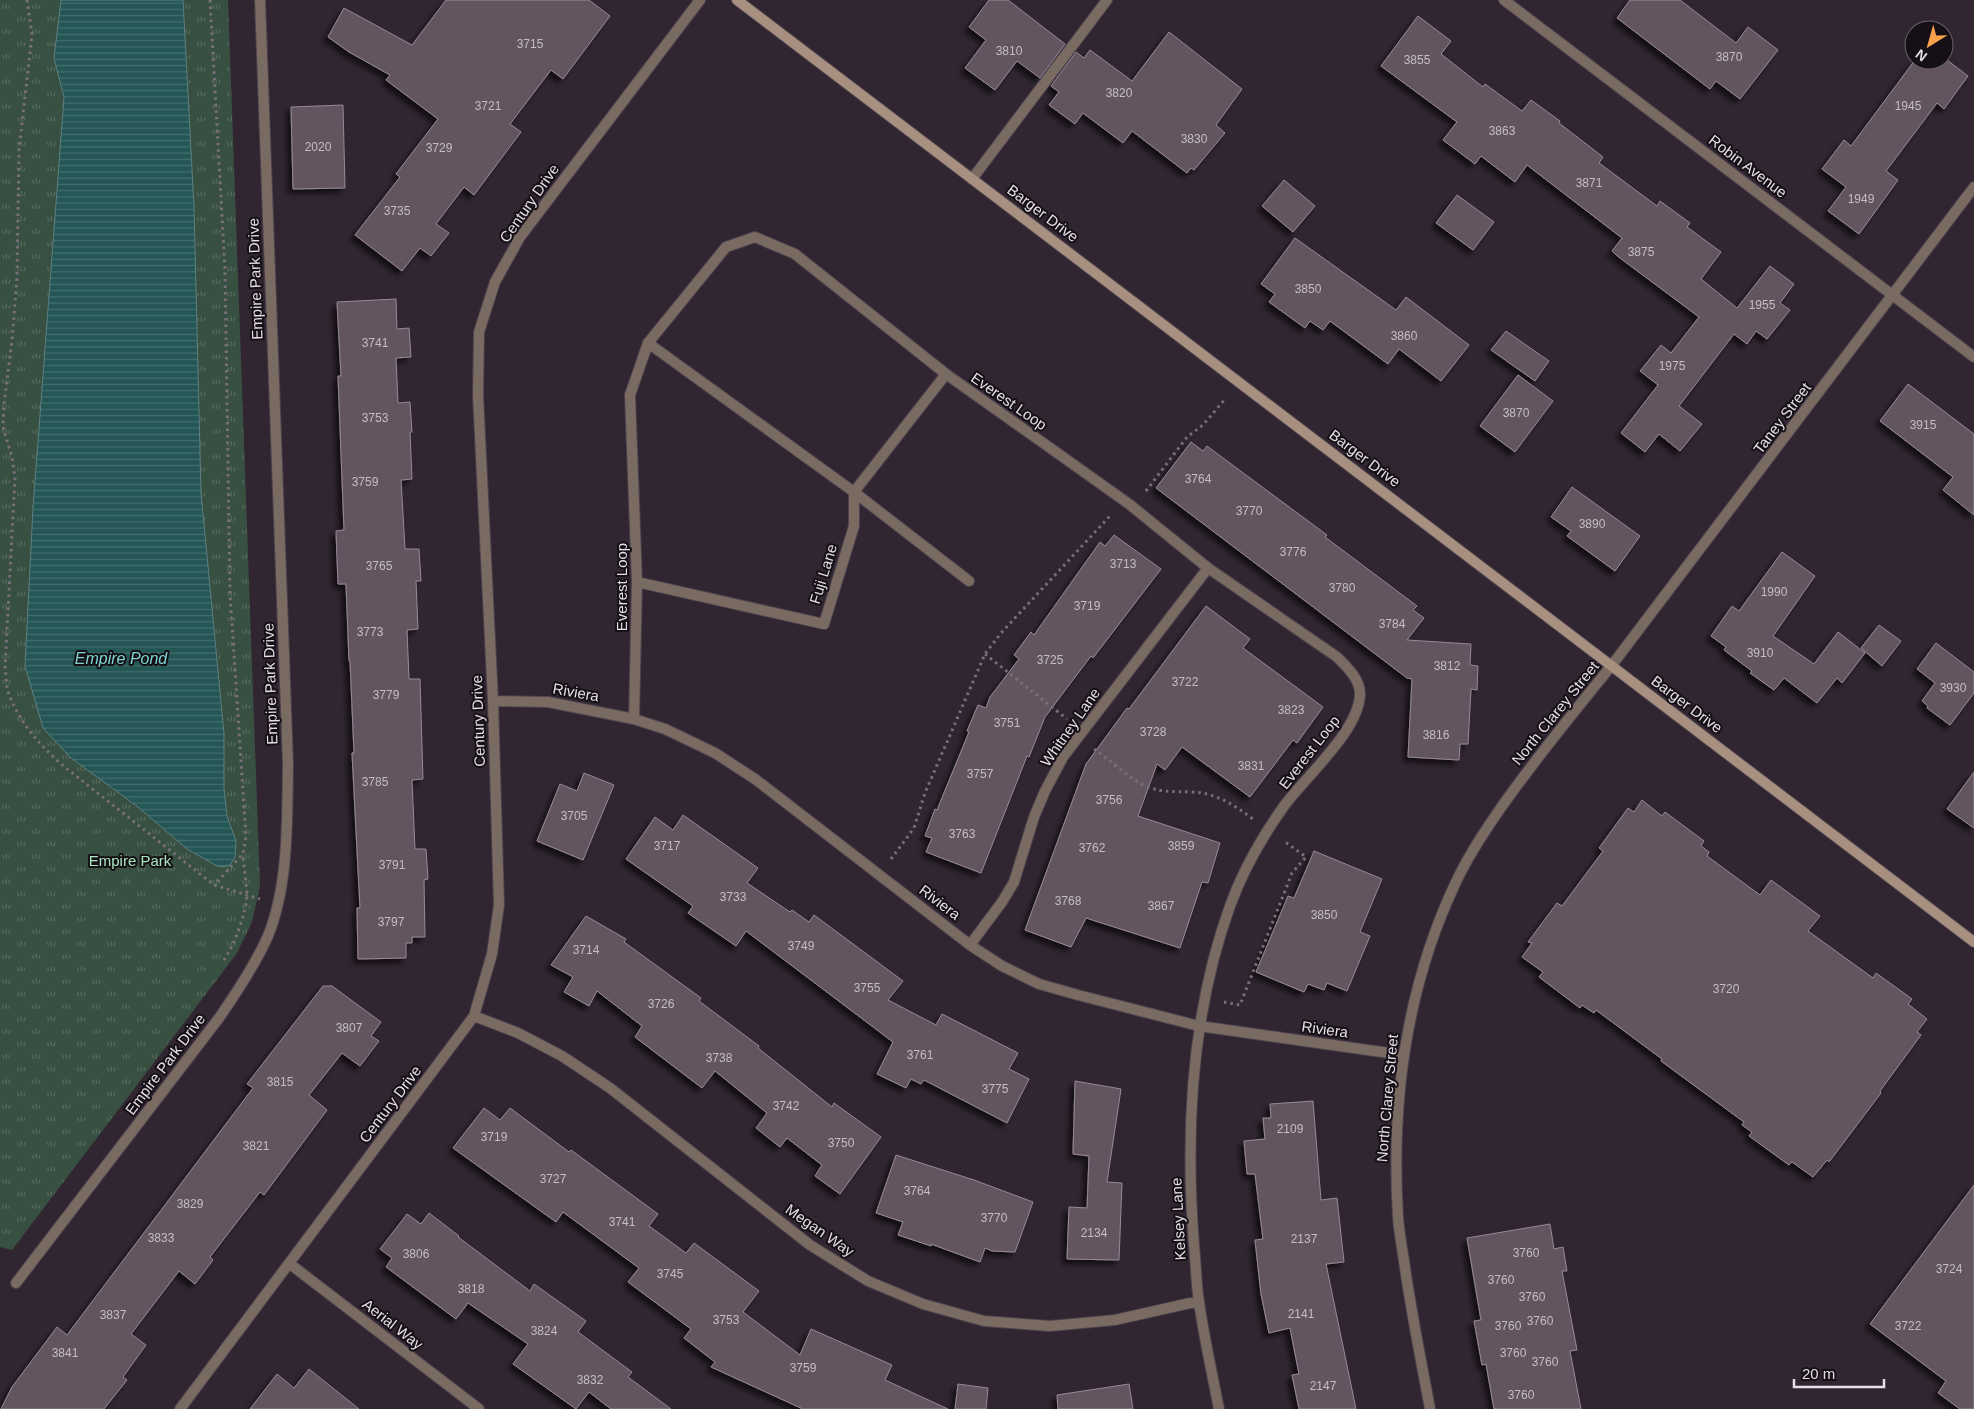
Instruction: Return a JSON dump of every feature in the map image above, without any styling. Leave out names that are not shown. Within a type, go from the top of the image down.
[{"type":"main road","name":"Barger Drive","points":[[737,0],[1974,942]]},
{"type":"street","name":"Empire Park Drive","points":[[16,1283],[219,1018],[248,974],[268,934],[277,903],[287,834],[288,764],[260,0]]},
{"type":"street","name":"Century Drive","points":[[180,1409],[474,1016],[492,954],[499,905],[493,701],[479,405],[479,332],[495,282],[520,237],[700,0]]},
{"type":"street","points":[[972,179],[1107,0]]},
{"type":"street","name":"Robin Avenue","points":[[1504,0],[1974,357]]},
{"type":"street","name":"Taney Street","points":[[1612,665],[1974,187]]},
{"type":"street","name":"Everest Loop","points":[[634,718],[637,582],[630,395],[648,343],[726,247],[755,237],[795,254],[946,374],[1129,504],[1208,568],[1337,657],[1353,674],[1360,692],[1356,713],[1347,731],[1285,806],[1252,856],[1231,904],[1211,964],[1199,1026]]},
{"type":"street","points":[[648,343],[854,492],[969,581]]},
{"type":"street","points":[[854,492],[946,374]]},
{"type":"street","name":"Fuji Lane","points":[[637,582],[824,624],[854,526],[854,492]]},
{"type":"street","name":"Whitney Lane","points":[[970,944],[1002,902],[1014,882],[1034,817],[1063,757],[1208,568]]},
{"type":"street","name":"North Clarey Street","points":[[1430,1409],[1408,1291],[1398,1219],[1396,1148],[1403,1055],[1417,989],[1433,937],[1456,880],[1486,830],[1527,771],[1612,665]]},
{"type":"street","name":"Riviera","points":[[493,701],[548,702],[634,718],[665,728],[715,753],[754,779],[970,944],[1002,966],[1039,984],[1199,1026],[1403,1055]]},
{"type":"street","name":"Megan Way","points":[[474,1016],[518,1033],[562,1056],[610,1088],[810,1245],[868,1281],[923,1304],[984,1321],[1050,1326],[1115,1320],[1199,1301]]},
{"type":"street","name":"Kelsey Lane","points":[[1199,1026],[1190,1116],[1191,1205],[1199,1301],[1219,1409]]},
{"type":"street","name":"Aerial Way","points":[[290,1264],[479,1409]]},
{"type":"path","points":[[27,0],[32,35],[18,150],[17,276],[3,427],[12,457],[15,478],[5,667],[8,694],[26,726],[48,752],[214,885],[277,903]]},
{"type":"path","points":[[210,0],[225,270],[230,594],[246,837],[243,854],[247,895],[232,949],[224,960]]},
{"type":"path","points":[[879,875],[914,828],[925,793],[985,654],[1001,633],[1113,513],[1145,492],[1187,437],[1204,425],[1239,382]]},
{"type":"path","points":[[985,654],[1064,716],[1090,746],[1145,787],[1168,793],[1191,792],[1214,796],[1232,804],[1306,857],[1292,873],[1240,1005],[1204,999]]},
{"type":"path","points":[[214,885],[243,854]]},
{"type":"green space","name":"Empire Park","points":[[0,0],[228,0],[260,886],[252,922],[237,953],[12,1250],[0,1247]]},
{"type":"water","name":"Empire Pond","points":[[61,0],[183,0],[194,207],[201,493],[224,734],[224,788],[227,816],[236,841],[235,857],[230,865],[223,867],[217,866],[187,849],[138,807],[71,758],[43,728],[25,666],[33,508],[64,97],[54,58]]},
{"type":"building","points":[[446,0],[589,0],[610,16],[563,79],[551,70],[510,124],[521,132],[474,195],[464,187],[436,224],[449,233],[431,256],[420,248],[402,271],[355,235],[400,177],[396,174],[438,119],[386,80],[390,75],[349,52],[328,37],[344,8],[412,45]]},
{"type":"building","points":[[989,0],[1008,0],[1065,44],[1040,78],[1017,61],[995,90],[965,68],[986,40],[969,27]]},
{"type":"building","points":[[1630,0],[1680,0],[1736,43],[1748,27],[1778,50],[1740,99],[1716,81],[1710,89],[1617,18]]},
{"type":"building","points":[[1418,16],[1451,41],[1441,54],[1483,87],[1485,84],[1522,111],[1531,100],[1560,121],[1559,123],[1603,157],[1599,163],[1657,206],[1660,201],[1690,223],[1687,227],[1721,252],[1701,279],[1737,308],[1770,266],[1794,284],[1780,303],[1790,310],[1767,339],[1756,331],[1747,344],[1734,334],[1679,406],[1702,424],[1680,451],[1659,434],[1645,452],[1621,433],[1658,385],[1640,371],[1661,345],[1671,353],[1699,317],[1616,255],[1612,251],[1622,238],[1527,165],[1515,182],[1481,156],[1475,164],[1443,140],[1457,122],[1381,66]]},
{"type":"building","points":[[1169,32],[1242,89],[1216,125],[1225,133],[1194,170],[1191,168],[1187,173],[1132,131],[1123,143],[1083,113],[1075,124],[1049,105],[1059,92],[1051,86],[1076,52],[1084,58],[1090,50],[1132,81]]},
{"type":"building","points":[[1954,65],[1968,76],[1944,109],[1937,103],[1886,171],[1898,180],[1859,234],[1828,211],[1846,187],[1822,169],[1844,140],[1851,146],[1908,70],[1954,70]]},
{"type":"building","points":[[343,105],[345,188],[293,189],[291,107]]},
{"type":"building","points":[[1284,180],[1315,206],[1293,232],[1262,206]]},
{"type":"building","points":[[1457,195],[1494,222],[1473,250],[1436,223]]},
{"type":"building","points":[[1295,238],[1396,310],[1406,297],[1469,345],[1441,381],[1399,349],[1388,364],[1330,321],[1323,330],[1310,321],[1305,328],[1269,302],[1275,294],[1261,284]]},
{"type":"building","points":[[396,299],[397,329],[409,328],[411,357],[396,358],[398,403],[410,402],[412,432],[410,432],[412,479],[401,480],[405,549],[419,549],[421,581],[416,581],[418,629],[407,630],[409,679],[420,679],[423,779],[412,780],[415,849],[426,849],[428,879],[424,880],[425,937],[412,937],[412,943],[406,943],[406,958],[358,959],[357,908],[360,908],[352,753],[354,753],[350,661],[346,584],[338,584],[336,531],[344,530],[338,376],[341,376],[337,302]]},
{"type":"building","points":[[1506,331],[1549,361],[1535,381],[1491,350]]},
{"type":"building","points":[[1518,375],[1553,401],[1515,452],[1480,426]]},
{"type":"building","points":[[1908,384],[1974,434],[1974,515],[1943,490],[1953,477],[1880,421]]},
{"type":"building","points":[[1191,442],[1203,451],[1207,446],[1327,535],[1325,537],[1417,606],[1413,610],[1424,618],[1407,640],[1471,644],[1470,665],[1478,666],[1477,690],[1471,689],[1468,744],[1460,744],[1459,760],[1408,757],[1412,679],[1407,678],[1156,488]]},
{"type":"building","points":[[1572,487],[1640,536],[1615,571],[1567,536],[1571,531],[1551,517]]},
{"type":"building","points":[[1114,535],[1161,569],[1045,717],[1029,757],[1027,756],[981,873],[926,852],[932,838],[925,836],[969,732],[967,731],[978,705],[986,708],[990,697],[1019,659],[1014,655],[1031,632],[1034,635],[1100,542],[1105,546]]},
{"type":"building","points":[[1782,552],[1815,576],[1773,636],[1814,664],[1838,632],[1865,653],[1842,683],[1837,678],[1817,703],[1784,678],[1774,690],[1750,673],[1752,671],[1724,650],[1726,647],[1711,636],[1732,606],[1739,611]]},
{"type":"building","points":[[1206,606],[1250,639],[1243,648],[1323,707],[1297,743],[1293,740],[1250,797],[1182,747],[1165,770],[1157,764],[1138,816],[1220,843],[1208,883],[1202,882],[1180,948],[1086,918],[1071,947],[1025,930],[1086,764]]},
{"type":"building","points":[[1879,625],[1901,641],[1882,666],[1861,648]]},
{"type":"building","points":[[1936,643],[1974,672],[1974,693],[1950,725],[1927,708],[1928,706],[1922,701],[1935,683],[1917,669]]},
{"type":"building","points":[[1974,772],[1974,828],[1947,809]]},
{"type":"building","points":[[584,773],[614,785],[583,860],[537,841],[560,784],[577,791]]},
{"type":"building","points":[[1642,800],[1662,816],[1665,812],[1704,841],[1701,846],[1709,852],[1707,856],[1760,895],[1771,880],[1820,916],[1808,931],[1873,978],[1876,973],[1912,999],[1908,1004],[1927,1019],[1917,1032],[1921,1035],[1880,1091],[1881,1093],[1829,1162],[1827,1160],[1813,1177],[1792,1162],[1789,1165],[1749,1136],[1752,1132],[1742,1125],[1744,1122],[1596,1010],[1594,1013],[1582,1005],[1580,1008],[1539,977],[1543,972],[1522,957],[1532,943],[1528,942],[1557,903],[1562,906],[1603,851],[1599,848],[1628,808],[1634,812]]},
{"type":"building","points":[[683,815],[758,868],[747,883],[790,912],[792,910],[809,922],[814,915],[903,981],[888,1000],[936,1025],[942,1014],[1018,1053],[1009,1069],[1029,1079],[1007,1123],[924,1080],[921,1084],[911,1079],[906,1088],[877,1074],[893,1042],[746,931],[736,946],[688,913],[693,906],[626,859],[655,817],[673,830]]},
{"type":"building","points":[[1314,851],[1382,879],[1360,932],[1370,936],[1347,991],[1327,983],[1324,990],[1308,984],[1304,992],[1256,972],[1288,896],[1294,898]]},
{"type":"building","points":[[586,916],[626,939],[624,942],[701,998],[699,1001],[759,1046],[758,1048],[832,1107],[834,1103],[881,1137],[840,1194],[815,1176],[822,1165],[787,1138],[780,1147],[756,1128],[767,1113],[715,1071],[702,1088],[635,1037],[642,1026],[597,991],[589,1006],[564,992],[573,977],[551,965]]},
{"type":"building","points":[[323,986],[332,986],[381,1022],[371,1036],[379,1041],[360,1066],[342,1053],[309,1095],[327,1110],[264,1195],[260,1192],[210,1257],[213,1260],[195,1284],[179,1271],[131,1334],[146,1345],[123,1377],[127,1380],[104,1409],[1,1409],[12,1387],[57,1327],[67,1335],[253,1088],[247,1084]]},
{"type":"building","points":[[1075,1081],[1121,1089],[1107,1182],[1122,1183],[1119,1260],[1067,1259],[1069,1207],[1087,1208],[1089,1156],[1073,1154]]},
{"type":"building","points":[[1313,1101],[1321,1200],[1337,1198],[1344,1262],[1326,1264],[1356,1409],[1299,1409],[1292,1375],[1299,1374],[1290,1328],[1269,1333],[1261,1294],[1255,1240],[1263,1239],[1255,1174],[1247,1174],[1244,1141],[1265,1139],[1263,1118],[1271,1118],[1270,1104]]},
{"type":"building","points":[[484,1108],[500,1120],[510,1108],[658,1214],[649,1226],[686,1253],[694,1243],[759,1291],[743,1312],[800,1355],[811,1329],[892,1365],[885,1380],[948,1409],[803,1409],[711,1367],[715,1362],[684,1338],[691,1329],[628,1282],[639,1268],[563,1212],[556,1222],[453,1148]]},
{"type":"building","points":[[896,1155],[974,1180],[1033,1202],[1015,1252],[992,1251],[985,1248],[980,1262],[931,1244],[931,1246],[898,1235],[903,1222],[876,1213]]},
{"type":"building","points":[[1974,1185],[1974,1409],[1960,1409],[1938,1393],[1946,1381],[1870,1324]]},
{"type":"building","points":[[429,1213],[530,1291],[534,1284],[586,1321],[578,1332],[632,1372],[628,1377],[671,1409],[611,1409],[589,1392],[576,1409],[513,1364],[528,1344],[468,1303],[456,1319],[386,1267],[392,1258],[380,1249],[407,1214],[421,1224]]},
{"type":"building","points":[[1550,1224],[1554,1249],[1563,1247],[1567,1271],[1562,1271],[1577,1350],[1570,1351],[1581,1409],[1494,1409],[1486,1364],[1482,1365],[1474,1321],[1481,1320],[1467,1238]]},
{"type":"building","points":[[309,1369],[359,1409],[250,1409],[277,1374],[294,1388]]},
{"type":"building","points":[[958,1384],[988,1388],[986,1409],[955,1409]]},
{"type":"building","points":[[1129,1384],[1133,1409],[1058,1409],[1057,1395]]}]
